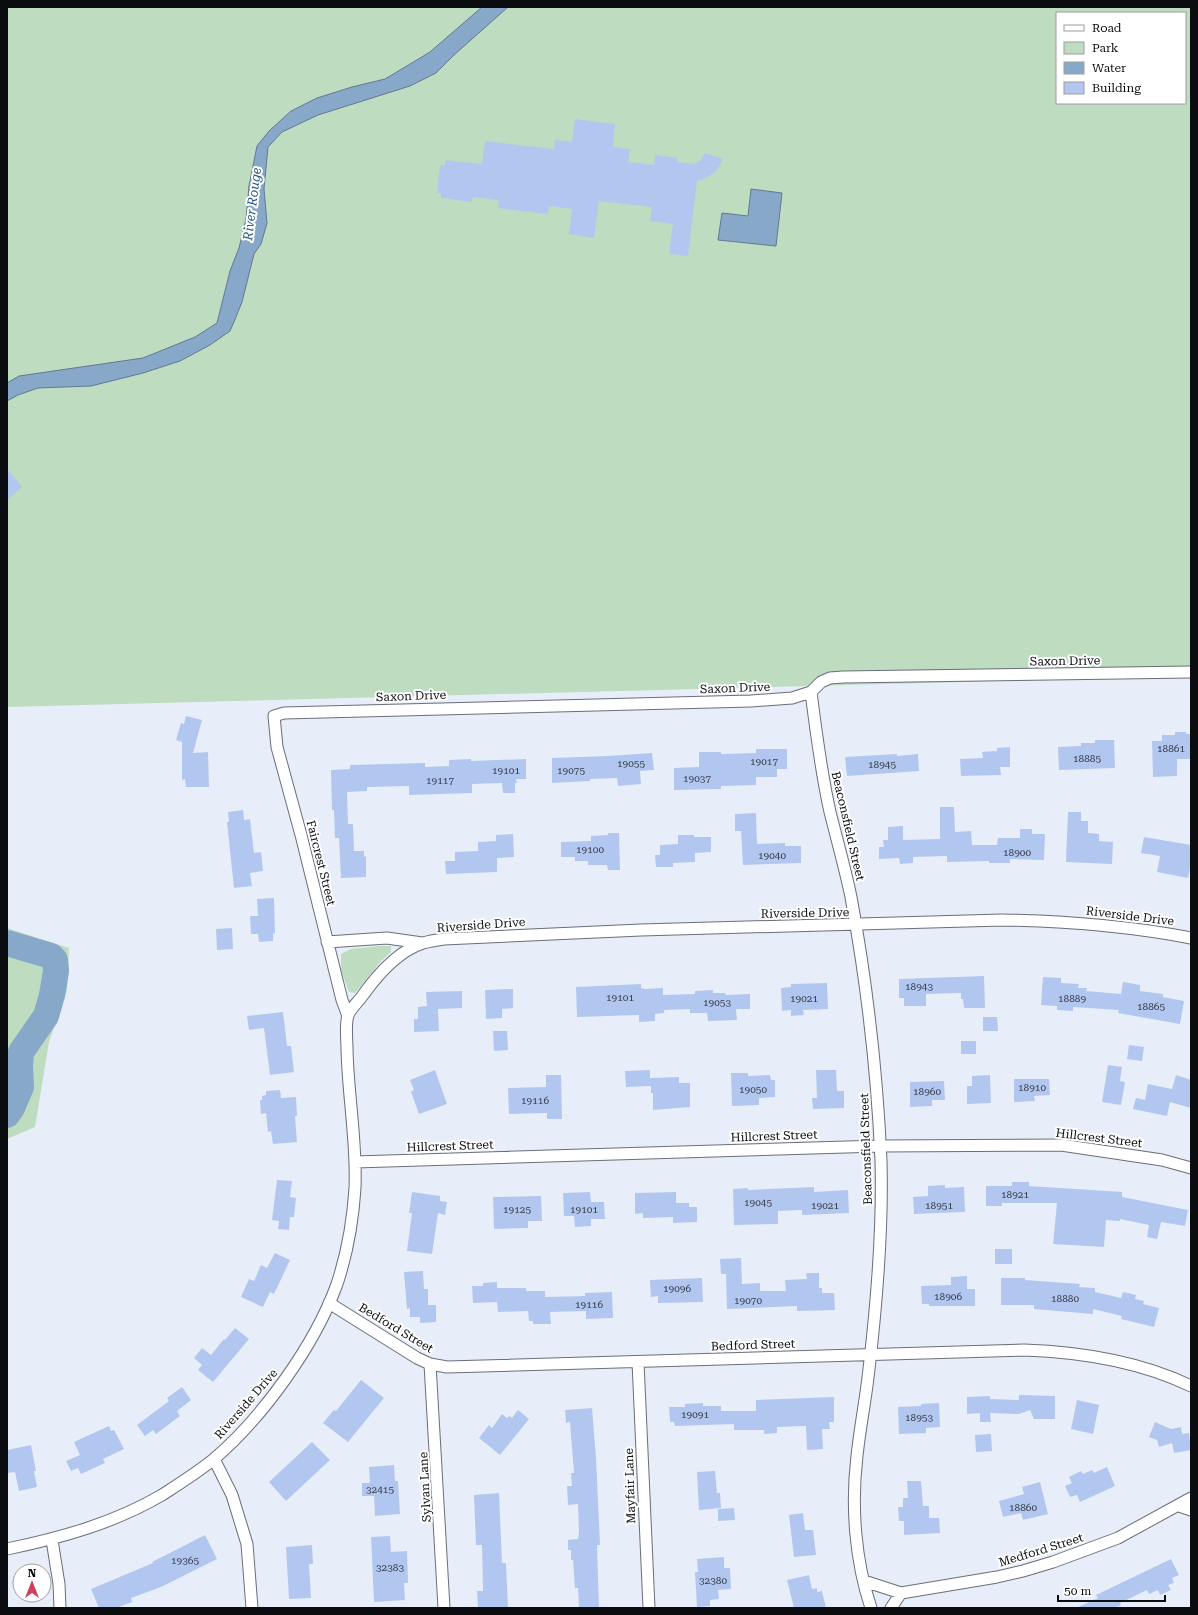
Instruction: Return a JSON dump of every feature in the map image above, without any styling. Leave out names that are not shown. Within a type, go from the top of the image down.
[{"type":"street","name":"Saxon Drive","points":[[274,716],[284,713],[752,701],[792,698],[811,692],[822,682],[830,678],[843,677],[1191,672]]},
{"type":"street","name":"Beaconsfield Street","points":[[811,692],[822,771],[849,887],[856,925],[870,1016],[876,1076],[880,1146],[880,1249],[877,1300],[857,1457],[854,1509],[864,1581],[871,1608]]},
{"type":"street","name":"Faircrest Street","points":[[274,716],[277,747],[301,835],[342,1000],[348,1016]]},
{"type":"street","name":"Riverside Drive","points":[[7,1549],[52,1540],[82,1531],[122,1515],[161,1495],[214,1459],[246,1428],[275,1393],[304,1352],[329,1303],[337,1283],[349,1236],[353,1210],[355,1162],[348,1063],[348,1016],[373,982],[390,964],[405,952],[422,943],[444,939],[513,936],[1002,920],[1050,920],[1140,929],[1191,938]]},
{"type":"street","points":[[327,942],[388,938],[422,943]]},
{"type":"street","name":"Hillcrest Street","points":[[355,1162],[880,1146],[1061,1145],[1162,1160],[1191,1168]]},
{"type":"street","name":"Bedford Street","points":[[329,1303],[417,1358],[430,1364],[447,1367],[1024,1350],[1078,1354],[1118,1361],[1148,1369],[1191,1386]]},
{"type":"street","name":"Mayfair Lane","points":[[638,1362],[649,1608]]},
{"type":"street","name":"Sylvan Lane","points":[[430,1364],[444,1608]]},
{"type":"street","points":[[214,1459],[232,1495],[247,1544],[252,1608]]},
{"type":"street","name":"Medford Street","points":[[864,1581],[902,1593],[997,1577],[1053,1562],[1118,1538],[1180,1506],[1191,1498]]},
{"type":"street","points":[[1180,1506],[1191,1510]]},
{"type":"street","points":[[52,1540],[59,1584],[60,1608]]},
{"type":"street","points":[[891,1608],[902,1593]]},
{"type":"green space","points":[[7,7],[1191,7],[1191,676],[7,707]]},
{"type":"green space","points":[[7,928],[69,948],[67,991],[49,1042],[35,1127],[7,1139]]},
{"type":"green space","points":[[391,946],[391,952],[381,961],[355,993],[349,992],[341,970],[341,954],[351,949]]},
{"type":"water","name":"River Rouge","points":[[482,7],[508,7],[436,73],[410,86],[318,115],[282,132],[268,147],[264,189],[267,223],[261,244],[254,254],[242,302],[230,331],[210,345],[180,361],[143,373],[91,386],[38,388],[18,395],[7,401],[7,383],[19,376],[143,358],[195,337],[217,323],[230,271],[239,248],[246,219],[249,186],[257,146],[269,131],[291,111],[317,98],[385,79],[430,52]]},
{"type":"water","points":[[751,189],[782,193],[776,246],[718,240],[722,213],[748,216]]},
{"type":"building","points":[[575,119],[615,124],[613,147],[630,149],[628,162],[654,165],[655,155],[677,158],[677,162],[694,164],[701,160],[705,153],[723,159],[717,170],[708,177],[697,181],[688,256],[669,254],[673,224],[650,221],[652,207],[599,201],[594,238],[569,234],[572,209],[549,206],[548,214],[498,208],[499,200],[473,197],[472,202],[441,198],[441,193],[437,193],[440,165],[445,165],[445,160],[482,164],[485,141],[554,149],[555,140],[572,142]]},
{"type":"building","points":[[7,469],[22,487],[7,500]]},
{"type":"building","points":[[186,716],[202,720],[193,753],[208,752],[209,787],[186,787],[185,779],[182,780],[182,742],[176,740],[181,723],[184,724]]},
{"type":"building","points":[[1175,732],[1186,732],[1186,734],[1191,734],[1191,759],[1177,759],[1177,776],[1153,777],[1152,741],[1162,741],[1162,735],[1175,735]]},
{"type":"building","points":[[1095,740],[1114,740],[1115,768],[1059,770],[1058,747],[1081,746],[1081,743],[1095,743]]},
{"type":"building","points":[[1010,747],[1010,767],[1000,767],[1001,775],[961,776],[960,759],[983,758],[982,752],[997,751],[997,748]]},
{"type":"building","points":[[756,749],[787,749],[787,769],[777,769],[777,777],[756,777],[756,785],[721,786],[721,789],[674,790],[674,768],[699,767],[699,752],[721,752],[721,754],[756,753]]},
{"type":"building","points":[[652,753],[654,770],[640,771],[641,784],[618,786],[617,778],[552,783],[552,758]]},
{"type":"building","points":[[897,754],[897,756],[918,754],[919,771],[847,776],[845,757]]},
{"type":"building","points":[[471,759],[471,761],[526,759],[526,779],[516,779],[517,783],[515,783],[515,793],[503,793],[502,783],[472,784],[472,793],[409,795],[409,786],[367,787],[367,791],[347,792],[348,824],[353,824],[354,851],[364,851],[364,857],[366,856],[366,877],[341,878],[339,838],[335,838],[334,810],[332,810],[331,770],[350,769],[350,765],[425,763],[425,767],[449,766],[449,760]]},
{"type":"building","points":[[940,807],[954,807],[955,832],[971,831],[972,845],[997,845],[998,838],[1020,838],[1020,829],[1032,829],[1032,834],[1045,834],[1044,860],[1010,859],[1010,863],[989,863],[989,861],[947,862],[947,856],[913,857],[913,863],[900,864],[899,858],[879,859],[879,847],[884,847],[883,840],[888,840],[888,827],[903,826],[903,840],[940,839]]},
{"type":"building","points":[[243,810],[244,820],[250,819],[254,853],[261,852],[263,871],[250,873],[252,886],[234,888],[227,822],[229,822],[228,812]]},
{"type":"building","points":[[1068,812],[1081,812],[1081,821],[1088,821],[1088,833],[1099,834],[1099,841],[1113,842],[1112,864],[1066,862]]},
{"type":"building","points":[[756,813],[757,844],[785,843],[785,846],[801,846],[801,863],[743,865],[741,831],[735,831],[735,814]]},
{"type":"building","points":[[608,833],[619,833],[620,870],[608,870],[607,865],[588,865],[588,861],[575,861],[575,857],[561,857],[561,842],[591,841],[591,836],[608,835]]},
{"type":"building","points":[[513,834],[514,857],[497,858],[497,872],[446,874],[445,861],[455,861],[455,852],[478,851],[478,842],[496,841],[496,835]]},
{"type":"building","points":[[678,835],[711,837],[711,852],[695,853],[695,862],[673,863],[673,867],[656,867],[655,855],[660,855],[660,845],[678,844]]},
{"type":"building","points":[[1144,837],[1191,845],[1191,862],[1188,878],[1157,872],[1160,856],[1141,853]]},
{"type":"building","points":[[274,898],[275,933],[273,934],[273,941],[259,942],[258,934],[251,934],[250,916],[258,916],[257,899]]},
{"type":"building","points":[[232,928],[233,949],[217,950],[216,929]]},
{"type":"building","points":[[984,976],[985,1008],[964,1008],[961,993],[926,994],[926,1006],[904,1006],[904,998],[899,998],[899,979]]},
{"type":"building","points":[[1043,977],[1061,978],[1061,983],[1079,984],[1078,988],[1087,988],[1086,991],[1121,994],[1123,982],[1140,985],[1140,991],[1163,994],[1163,997],[1184,1001],[1180,1024],[1118,1013],[1119,1010],[1073,1007],[1073,1011],[1057,1010],[1057,1006],[1041,1005]]},
{"type":"building","points":[[827,983],[828,1009],[803,1010],[804,1015],[791,1016],[791,1010],[782,1011],[781,988],[791,987],[791,984]]},
{"type":"building","points":[[641,984],[641,988],[645,989],[663,988],[663,995],[695,994],[695,991],[713,990],[713,993],[725,993],[726,995],[750,994],[750,1009],[736,1009],[737,1020],[708,1021],[707,1013],[690,1013],[690,1009],[664,1010],[664,1013],[655,1014],[655,1021],[639,1022],[639,1015],[577,1017],[576,987]]},
{"type":"building","points":[[513,989],[513,1008],[502,1009],[502,1018],[486,1019],[485,990]]},
{"type":"building","points":[[462,991],[462,1008],[438,1009],[439,1031],[414,1032],[414,1019],[418,1019],[418,1007],[427,1006],[426,992]]},
{"type":"building","points":[[283,1012],[287,1046],[291,1046],[294,1072],[270,1075],[264,1028],[249,1030],[247,1016]]},
{"type":"building","points":[[983,1017],[997,1017],[998,1031],[983,1031]]},
{"type":"building","points":[[493,1031],[507,1031],[508,1050],[494,1051]]},
{"type":"building","points":[[961,1041],[976,1041],[976,1054],[961,1054]]},
{"type":"building","points":[[1129,1045],[1144,1047],[1142,1061],[1127,1059]]},
{"type":"building","points":[[1108,1065],[1122,1067],[1120,1081],[1125,1082],[1121,1105],[1102,1102]]},
{"type":"building","points":[[435,1070],[447,1104],[419,1114],[411,1092],[414,1090],[410,1080]]},
{"type":"building","points":[[650,1070],[650,1078],[679,1077],[679,1083],[690,1083],[690,1107],[653,1110],[653,1093],[651,1093],[651,1086],[626,1087],[625,1071]]},
{"type":"building","points":[[816,1070],[836,1070],[837,1091],[844,1091],[844,1108],[813,1109],[812,1098],[817,1098]]},
{"type":"building","points":[[731,1073],[748,1073],[748,1076],[770,1075],[771,1080],[775,1080],[775,1097],[759,1098],[759,1105],[732,1106]]},
{"type":"building","points":[[546,1075],[561,1075],[562,1119],[547,1119],[547,1113],[509,1114],[508,1088],[546,1087]]},
{"type":"building","points":[[990,1075],[991,1103],[967,1104],[967,1086],[972,1086],[972,1076]]},
{"type":"building","points":[[1176,1075],[1191,1080],[1191,1108],[1170,1102],[1167,1116],[1133,1109],[1136,1098],[1145,1100],[1148,1084],[1172,1089]]},
{"type":"building","points":[[1014,1079],[1049,1079],[1050,1095],[1034,1096],[1035,1101],[1014,1102]]},
{"type":"building","points":[[944,1081],[945,1100],[932,1100],[932,1106],[910,1107],[910,1082]]},
{"type":"building","points":[[280,1090],[281,1098],[296,1097],[297,1116],[295,1116],[297,1142],[273,1144],[271,1131],[268,1132],[266,1113],[261,1114],[260,1100],[262,1100],[262,1096],[266,1095],[266,1091]]},
{"type":"building","points":[[277,1180],[292,1181],[290,1197],[296,1198],[294,1217],[290,1217],[289,1230],[278,1229],[279,1221],[272,1220]]},
{"type":"building","points":[[1012,1182],[1029,1182],[1029,1186],[1122,1192],[1122,1197],[1188,1210],[1185,1226],[1161,1222],[1157,1239],[1147,1237],[1149,1225],[1120,1219],[1120,1221],[1106,1220],[1104,1247],[1053,1244],[1057,1203],[1002,1203],[1002,1206],[986,1206],[986,1186],[1012,1186]]},
{"type":"building","points":[[945,1185],[945,1188],[964,1187],[965,1212],[914,1214],[913,1197],[928,1196],[928,1186]]},
{"type":"building","points":[[814,1187],[814,1192],[848,1190],[849,1213],[802,1215],[802,1210],[778,1211],[778,1224],[734,1225],[733,1189],[748,1188],[748,1190]]},
{"type":"building","points":[[412,1192],[440,1196],[440,1201],[447,1202],[445,1215],[438,1213],[432,1254],[407,1251],[412,1213],[409,1213]]},
{"type":"building","points":[[590,1192],[591,1202],[604,1202],[605,1219],[591,1219],[591,1226],[575,1227],[574,1216],[564,1216],[563,1193]]},
{"type":"building","points":[[676,1192],[676,1203],[689,1203],[689,1207],[697,1207],[697,1222],[673,1223],[673,1217],[643,1218],[643,1213],[635,1214],[635,1193]]},
{"type":"building","points":[[541,1196],[542,1221],[528,1221],[528,1228],[494,1229],[493,1197]]},
{"type":"building","points":[[995,1249],[1012,1249],[1012,1264],[995,1264]]},
{"type":"building","points":[[275,1253],[290,1260],[274,1294],[270,1292],[263,1307],[241,1297],[249,1279],[254,1281],[261,1265],[267,1268]]},
{"type":"building","points":[[741,1258],[742,1284],[760,1283],[760,1291],[786,1291],[785,1280],[807,1279],[806,1273],[819,1273],[819,1288],[822,1288],[822,1293],[834,1293],[835,1310],[797,1311],[797,1306],[727,1309],[726,1274],[721,1274],[720,1259]]},
{"type":"building","points":[[423,1271],[424,1289],[428,1289],[428,1305],[436,1305],[436,1322],[420,1323],[420,1317],[410,1317],[410,1308],[407,1309],[404,1272]]},
{"type":"building","points":[[967,1276],[967,1289],[975,1289],[975,1306],[929,1306],[929,1304],[922,1304],[921,1286],[951,1285],[951,1277]]},
{"type":"building","points":[[702,1278],[703,1302],[658,1303],[658,1296],[651,1297],[650,1280]]},
{"type":"building","points":[[1001,1278],[1025,1278],[1025,1280],[1080,1284],[1079,1287],[1095,1288],[1095,1292],[1121,1298],[1123,1292],[1136,1295],[1135,1299],[1144,1301],[1143,1304],[1159,1308],[1154,1327],[1121,1319],[1122,1316],[1093,1309],[1093,1314],[1034,1309],[1034,1305],[1001,1305]]},
{"type":"building","points":[[497,1282],[497,1288],[526,1288],[526,1291],[545,1291],[545,1297],[585,1296],[585,1293],[612,1292],[613,1318],[586,1319],[586,1311],[550,1312],[551,1324],[533,1324],[533,1321],[529,1321],[528,1311],[498,1312],[497,1302],[473,1303],[472,1286],[483,1286],[483,1283]]},
{"type":"building","points":[[235,1328],[249,1339],[213,1382],[198,1370],[202,1365],[194,1358],[202,1348],[211,1355]]},
{"type":"building","points":[[361,1380],[384,1398],[348,1442],[323,1423],[334,1410],[336,1411]]},
{"type":"building","points":[[182,1387],[191,1400],[177,1411],[180,1416],[156,1434],[153,1430],[145,1436],[137,1425],[169,1401],[167,1398]]},
{"type":"building","points":[[1019,1395],[1055,1396],[1055,1419],[1034,1419],[1030,1410],[1019,1414],[990,1413],[991,1422],[980,1422],[980,1413],[967,1414],[967,1397],[990,1396],[990,1399],[1019,1400]]},
{"type":"building","points":[[834,1397],[834,1422],[829,1422],[830,1429],[822,1429],[823,1449],[807,1450],[806,1426],[777,1427],[777,1433],[764,1434],[764,1430],[734,1430],[734,1424],[675,1426],[674,1422],[670,1422],[669,1407],[685,1407],[685,1404],[703,1403],[703,1406],[721,1406],[721,1411],[756,1411],[756,1400]]},
{"type":"building","points":[[1077,1400],[1099,1405],[1093,1434],[1071,1429]]},
{"type":"building","points":[[939,1403],[940,1427],[926,1428],[926,1433],[899,1434],[898,1407],[921,1406],[921,1404]]},
{"type":"building","points":[[592,1408],[600,1545],[597,1545],[599,1608],[579,1608],[578,1588],[575,1588],[573,1560],[571,1560],[571,1550],[568,1550],[568,1540],[578,1539],[579,1532],[578,1504],[568,1505],[567,1486],[572,1486],[571,1473],[574,1473],[570,1422],[566,1423],[565,1410]]},
{"type":"building","points":[[518,1410],[529,1419],[500,1455],[479,1438],[489,1425],[492,1428],[502,1414],[507,1418],[510,1416],[512,1418]]},
{"type":"building","points":[[1155,1422],[1171,1429],[1181,1427],[1182,1434],[1189,1433],[1191,1450],[1174,1453],[1172,1443],[1159,1447],[1157,1440],[1149,1437]]},
{"type":"building","points":[[109,1426],[111,1431],[114,1430],[124,1449],[103,1459],[105,1463],[81,1474],[78,1468],[71,1471],[66,1461],[80,1455],[74,1442]]},
{"type":"building","points":[[991,1434],[992,1451],[976,1452],[975,1435]]},
{"type":"building","points":[[312,1442],[330,1460],[286,1501],[269,1482]]},
{"type":"building","points":[[31,1445],[36,1471],[34,1471],[37,1487],[19,1491],[15,1472],[7,1473],[7,1450]]},
{"type":"building","points":[[394,1465],[395,1481],[398,1481],[400,1514],[375,1516],[374,1496],[362,1496],[362,1483],[370,1483],[369,1467]]},
{"type":"building","points":[[1107,1467],[1115,1486],[1080,1502],[1077,1495],[1070,1497],[1065,1486],[1072,1483],[1069,1477],[1081,1471],[1083,1474],[1092,1470],[1094,1473]]},
{"type":"building","points":[[715,1471],[717,1493],[720,1493],[721,1508],[699,1510],[697,1472]]},
{"type":"building","points":[[907,1481],[921,1481],[923,1506],[929,1506],[929,1518],[939,1518],[940,1533],[904,1535],[904,1521],[899,1521],[898,1507],[903,1507],[903,1498],[908,1498]]},
{"type":"building","points":[[1040,1482],[1048,1514],[1023,1520],[1021,1513],[1003,1517],[999,1501],[1024,1494],[1022,1487]]},
{"type":"building","points":[[499,1493],[502,1563],[506,1563],[508,1608],[478,1608],[477,1591],[483,1591],[482,1545],[476,1545],[474,1495]]},
{"type":"building","points":[[734,1508],[735,1520],[718,1521],[718,1509]]},
{"type":"building","points":[[803,1513],[805,1530],[813,1530],[816,1555],[794,1557],[789,1515]]},
{"type":"building","points":[[205,1535],[217,1559],[161,1587],[131,1598],[132,1602],[116,1608],[99,1608],[91,1589],[153,1563],[152,1562]]},
{"type":"building","points":[[390,1536],[391,1552],[407,1551],[408,1583],[404,1583],[405,1600],[374,1602],[371,1537]]},
{"type":"building","points":[[312,1545],[313,1564],[309,1564],[311,1598],[289,1599],[286,1547]]},
{"type":"building","points":[[724,1557],[724,1568],[730,1568],[731,1589],[718,1590],[719,1599],[710,1600],[710,1606],[697,1607],[695,1572],[698,1572],[697,1559]]},
{"type":"building","points":[[1171,1559],[1179,1575],[1172,1578],[1174,1583],[1168,1585],[1171,1590],[1160,1595],[1158,1590],[1149,1594],[1147,1590],[1120,1603],[1121,1605],[1115,1608],[1076,1608],[1098,1598],[1096,1595]]},
{"type":"building","points":[[809,1575],[812,1589],[817,1588],[817,1592],[822,1591],[826,1608],[794,1608],[787,1580]]},
{"type":"waterway","name":"River Rouge","points":[[7,943],[51,956],[55,960],[56,971],[52,995],[46,1016],[21,1052],[21,1087],[12,1108],[7,1115]]}]
